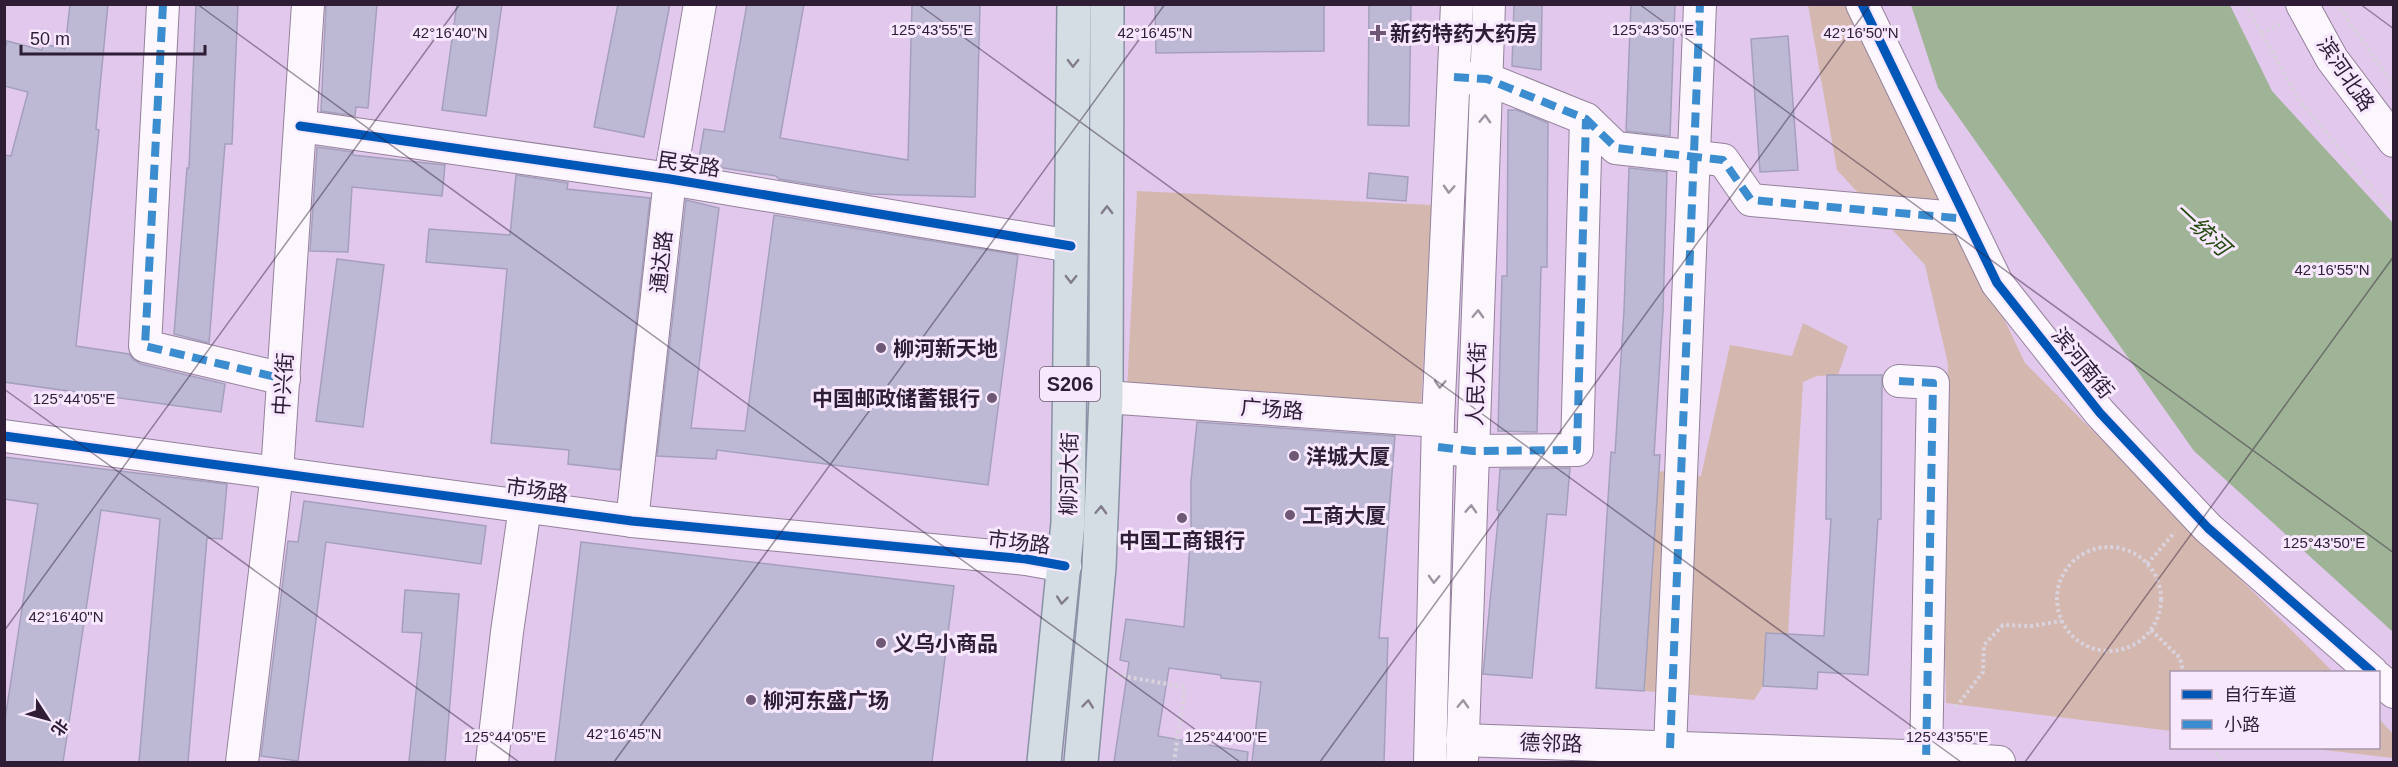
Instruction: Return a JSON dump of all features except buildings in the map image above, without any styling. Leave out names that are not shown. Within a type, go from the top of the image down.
[{"type":"main road","name":"柳河大街","points":[[1044,762],[1068,523],[1074,4]]},
{"type":"main road","name":"柳河大街","points":[[1082,762],[1099,567],[1106,397],[1107,4]]},
{"type":"street","points":[[163,4],[146,346],[284,379]]},
{"type":"street","name":"中兴街","points":[[242,762],[278,473],[308,4]]},
{"type":"street","name":"通达路","points":[[632,521],[670,179],[700,4]]},
{"type":"street","name":"人民大街","points":[[1430,762],[1438,434],[1457,4]]},
{"type":"street","name":"人民大街","points":[[1462,751],[1489,4]]},
{"type":"street","points":[[1670,748],[1700,4]]},
{"type":"street","name":"滨河南街","points":[[1862,4],[1997,283],[2100,413],[2208,528],[2371,671]]},
{"type":"street","name":"滨河北路","points":[[2296,12],[2394,141]]},
{"type":"street","points":[[1454,77],[1487,79],[1586,119],[1616,148],[1723,160],[1751,200],[1957,218]]},
{"type":"street","name":"广场路","points":[[1106,397],[1438,434],[1473,451],[1577,450],[1586,119]]},
{"type":"street","name":"民安路","points":[[300,126],[670,179],[1071,246]]},
{"type":"street","points":[[1899,381],[1933,383],[1926,760]]},
{"type":"street","name":"市场路","points":[[4,436],[632,521],[1026,560],[1065,566]]},
{"type":"street","points":[[492,762],[507,632],[525,507]]},
{"type":"street","points":[[2380,679],[2394,692]]},
{"type":"street","name":"德邻路","points":[[1462,751],[1670,748],[1999,762]]},
{"type":"path","points":[[2245,4],[2299,100],[2394,213]]},
{"type":"path","points":[[2337,4],[2394,86]]},
{"type":"path","points":[[2261,33],[2296,12]]},
{"type":"path","points":[[2147,564],[2193,511]]},
{"type":"path","points":[[2123,549],[2136,555],[2147,564],[2155,576],[2160,597],[2157,618],[2151,630],[2140,641],[2111,652],[2096,650],[2082,644],[2069,634],[2061,621],[2057,607],[2057,592],[2061,578],[2080,556],[2094,550],[2123,549]]},
{"type":"path","points":[[1956,708],[1983,672],[1984,645],[2003,624],[2032,626],[2061,621]]},
{"type":"path","points":[[2151,630],[2180,658],[2183,671]]},
{"type":"path","points":[[1091,672],[1185,687],[1174,762]]},
{"type":"path","points":[[2214,749],[2224,762]]},
{"type":"shaded area","points":[[1808,5],[1855,5],[2025,363],[2332,671],[2170,671],[2170,731],[1946,703],[1943,555],[1948,364],[1925,265],[1837,170]]},
{"type":"shaded area","points":[[1137,191],[1432,205],[1421,405],[1127,391]]},
{"type":"shaded area","points":[[1803,323],[1848,346],[1838,375],[1817,376],[1803,382],[1788,634],[1766,633],[1763,686],[1754,700],[1644,691],[1659,471],[1701,476],[1730,345],[1792,356]]},
{"type":"shaded area","points":[[2380,720],[2393,734],[2393,758],[2316,749],[2380,749]]},
{"type":"water","name":"一统河","points":[[1911,5],[2230,5],[2272,91],[2393,223],[2393,632],[2194,451],[1938,88]]},
{"type":"marked path","points":[[163,4],[145,346],[284,379]]},
{"type":"marked path","points":[[1670,748],[1700,4]]},
{"type":"marked path","points":[[1454,77],[1487,79],[1586,119],[1616,148],[1723,160],[1751,200],[1957,218]]},
{"type":"marked path","points":[[1438,447],[1473,451],[1577,450],[1586,119]]},
{"type":"marked path","points":[[1899,381],[1933,383],[1926,762]]},
{"type":"cycle path","points":[[1862,4],[1997,283],[2100,413],[2208,528],[2371,671]]},
{"type":"cycle path","points":[[300,126],[670,179],[1071,246]]},
{"type":"cycle path","points":[[4,436],[632,521],[1026,559],[1065,566]]},
{"type":"place","name":"新药特药大药房","points":[[1378,33]]},
{"type":"place","name":"柳河新天地","points":[[881,348]]},
{"type":"place","name":"中国邮政储蓄银行","points":[[992,398]]},
{"type":"place","name":"洋城大厦","points":[[1294,456]]},
{"type":"place","name":"工商大厦","points":[[1290,515]]},
{"type":"place","name":"中国工商银行","points":[[1182,518]]},
{"type":"place","name":"义乌小商品","points":[[881,643]]},
{"type":"place","name":"柳河东盛广场","points":[[751,700]]}]
